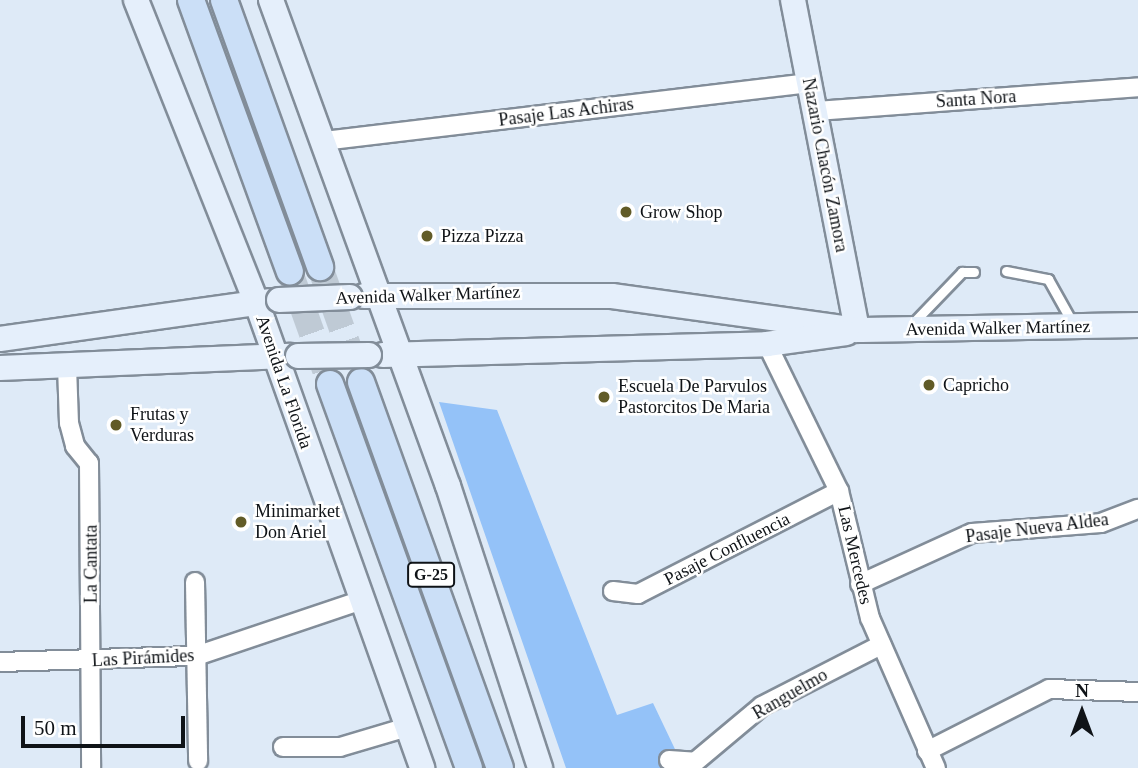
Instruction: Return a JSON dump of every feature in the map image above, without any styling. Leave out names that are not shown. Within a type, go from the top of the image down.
[{"type":"main road","name":"Avenida La Florida","points":[[136,0],[267,301],[362,600],[422,768]]},
{"type":"main road","points":[[191,0],[290,272]]},
{"type":"main road","points":[[224,0],[320,267]]},
{"type":"main road","points":[[271,0],[400,354],[540,768]]},
{"type":"main road","name":"Nazario Chacón Zamora","points":[[793,0],[857,330]]},
{"type":"main road","name":"Avenida Walker Martínez","points":[[0,339],[267,301],[379,296],[612,296],[857,330]]},
{"type":"main road","name":"Avenida Walker Martínez","points":[[0,368],[286,356],[767,345],[857,330],[1138,325]]},
{"type":"main road","name":"G-25","points":[[361,382],[500,768]]},
{"type":"main road","name":"G-25","points":[[330,384],[469,768]]},
{"type":"street","name":"Pasaje Las Achiras","points":[[323,141],[809,83]]},
{"type":"street","name":"Santa Nora","points":[[815,111],[1138,87]]},
{"type":"street","name":"Las Mercedes","points":[[767,345],[839,491],[860,584],[881,645],[936,768]]},
{"type":"street","name":"La Cantata","points":[[67,366],[69,423],[75,446],[89,463],[91,768]]},
{"type":"street","name":"Pasaje Confluencia","points":[[613,591],[638,594],[839,491]]},
{"type":"street","name":"Pasaje Nueva Aldea","points":[[860,584],[972,533],[1101,523],[1138,509]]},
{"type":"street","points":[[195,582],[198,761]]},
{"type":"street","name":"Las Pirámides","points":[[0,662],[195,656],[362,600]]},
{"type":"street","name":"Ranguelmo","points":[[669,760],[695,762],[761,706],[881,645]]},
{"type":"street","points":[[927,751],[1049,689],[1138,692]]},
{"type":"street","points":[[283,747],[340,747],[407,727]]},
{"type":"lane","points":[[1006,271],[1048,279],[1074,326]]},
{"type":"lane","points":[[908,329],[962,272],[974,272]]},
{"type":"shaded area","points":[[439,402],[497,410],[617,715],[653,703],[684,768],[566,768]]},
{"type":"tunnel","points":[[320,267],[361,382]]},
{"type":"tunnel","points":[[290,272],[330,384]]},
{"type":"place","name":"Grow Shop","points":[[626,212]]},
{"type":"place","name":"Pizza Pizza","points":[[427,236]]},
{"type":"place","name":"Capricho","points":[[929,385]]},
{"type":"place","name":"Escuela De Parvulos Pastorcitos De Maria","points":[[604,397]]},
{"type":"place","name":"Frutas y Verduras","points":[[116,425]]},
{"type":"place","name":"Minimarket Don Ariel","points":[[241,522]]}]
